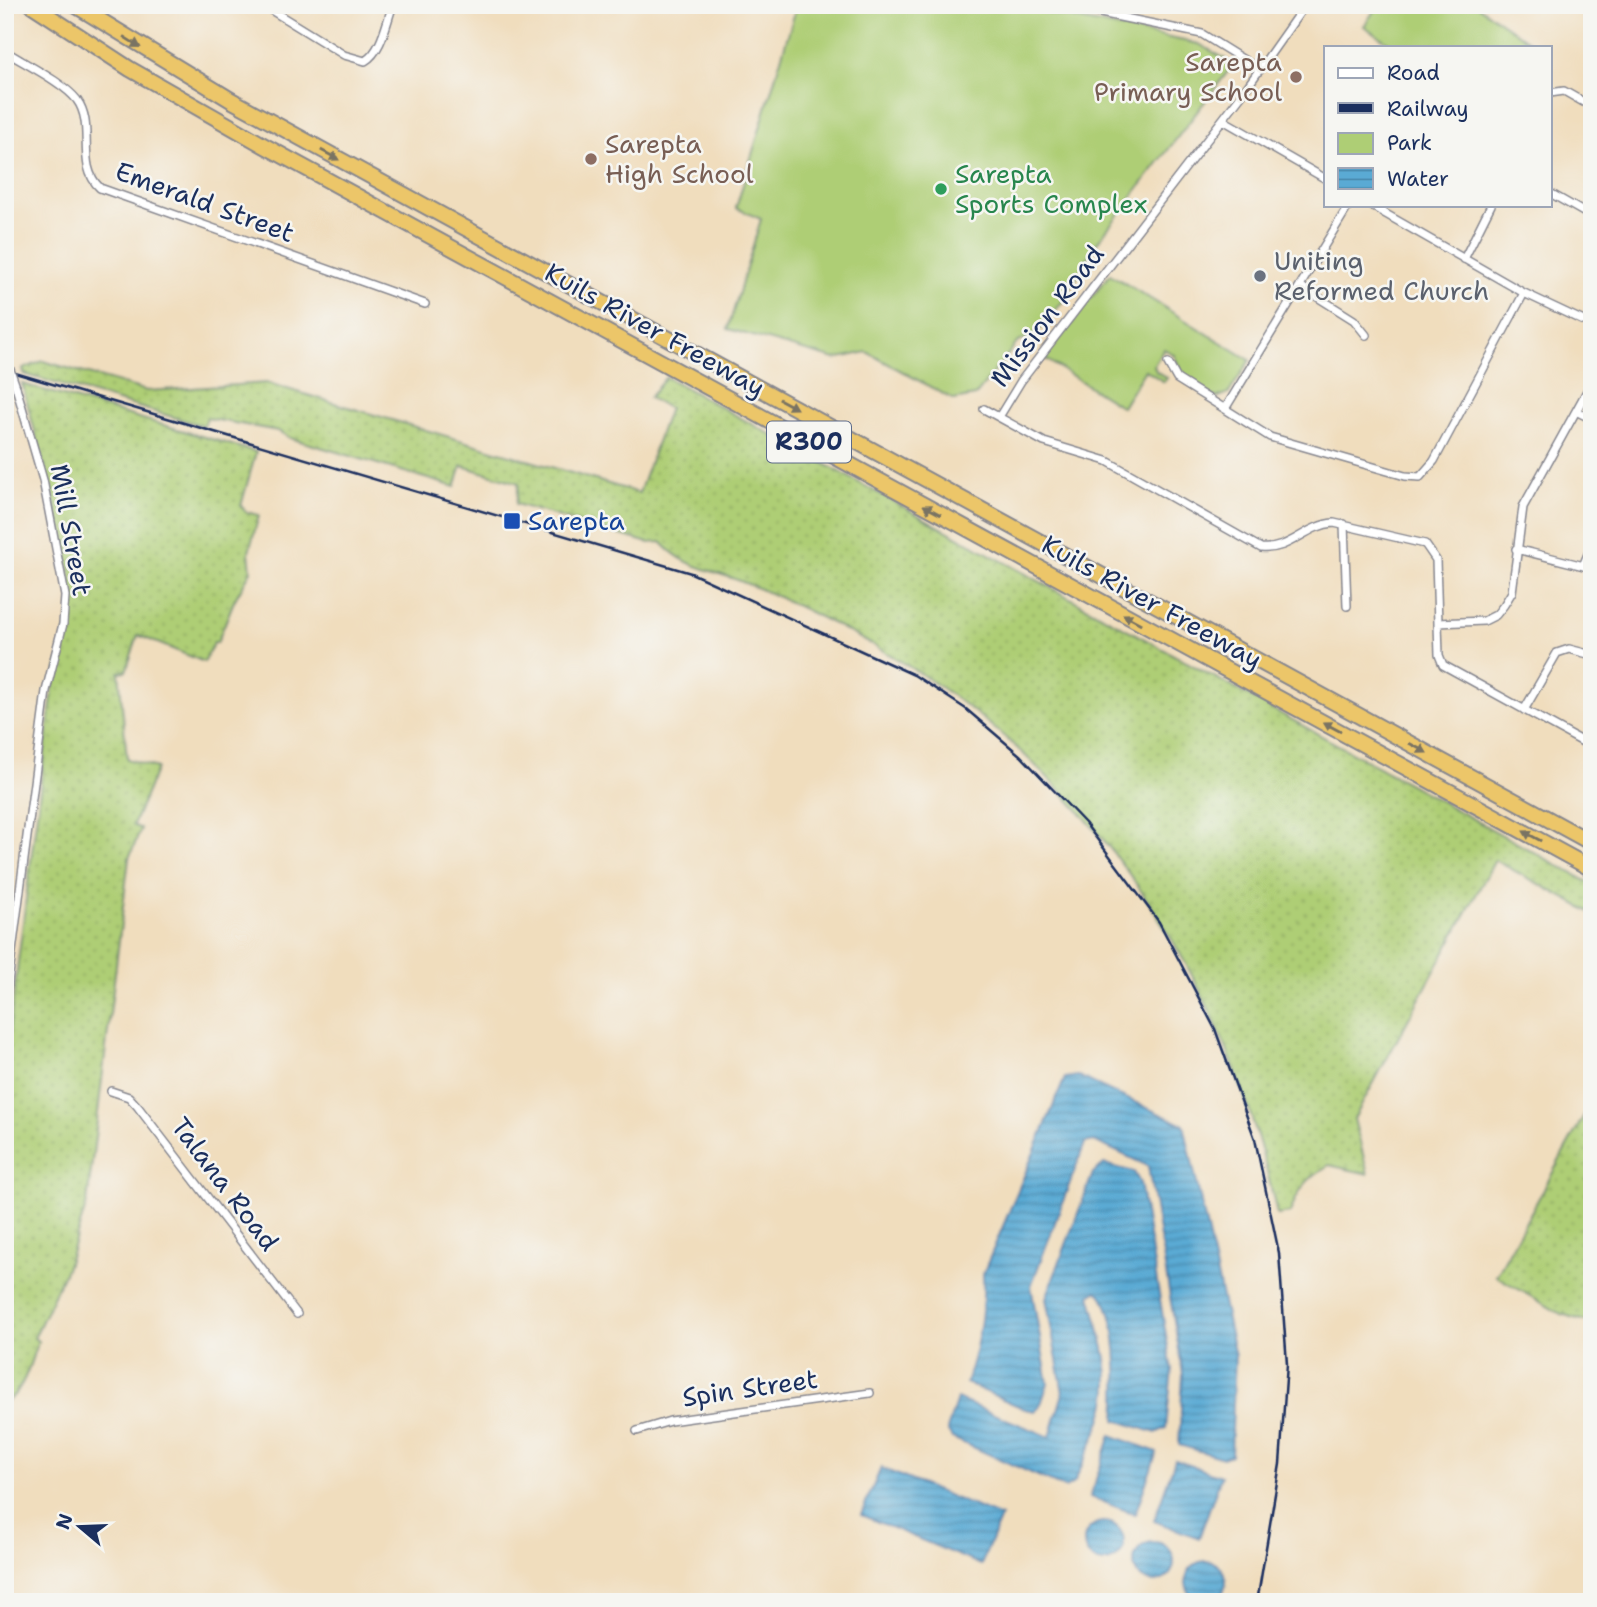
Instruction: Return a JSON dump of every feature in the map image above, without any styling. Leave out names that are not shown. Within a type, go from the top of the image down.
[{"type":"highway","name":"Kuils River Freeway","points":[[32,5],[130,69],[265,146],[1592,869]]},
{"type":"highway","name":"Kuils River Freeway","points":[[75,5],[231,100],[1592,843]]},
{"type":"street","points":[[263,5],[344,55],[365,61],[372,57],[393,5]]},
{"type":"street","points":[[1062,5],[1202,34],[1261,70]]},
{"type":"street","name":"Mission Road","points":[[999,417],[1021,381],[1261,70],[1305,5]]},
{"type":"street","name":"Emerald Street","points":[[5,51],[69,92],[78,102],[84,116],[89,171],[100,188],[425,304]]},
{"type":"street","points":[[1552,92],[1564,92],[1592,107]]},
{"type":"street","points":[[1223,120],[1324,178]]},
{"type":"street","points":[[1552,194],[1592,217]]},
{"type":"street","points":[[1225,409],[1348,206]]},
{"type":"street","points":[[1372,206],[1524,293],[1592,325]]},
{"type":"street","points":[[1464,259],[1490,206]]},
{"type":"street","points":[[1300,286],[1354,320],[1366,335]]},
{"type":"street","points":[[1168,363],[1177,379],[1276,440],[1420,477],[1434,461],[1524,293]]},
{"type":"street","name":"Mill Street","points":[[5,1005],[46,691],[63,624],[65,596],[43,480],[6,360]]},
{"type":"street","points":[[1438,623],[1484,621],[1496,615],[1511,592],[1523,507],[1592,382]]},
{"type":"street","points":[[984,409],[1044,442],[1107,461],[1261,548],[1286,545],[1322,525],[1344,524],[1421,543],[1431,549],[1436,559],[1439,655],[1443,665],[1588,745],[1592,730]]},
{"type":"street","points":[[1576,411],[1592,419]]},
{"type":"street","points":[[1344,524],[1347,606]]},
{"type":"street","points":[[1516,549],[1588,567],[1592,545]]},
{"type":"street","points":[[1524,710],[1557,653],[1569,649],[1592,655]]},
{"type":"street","name":"Talana Road","points":[[111,1091],[129,1097],[138,1107],[297,1314]]},
{"type":"street","name":"Spin Street","points":[[637,1431],[670,1421],[870,1392]]},
{"type":"green space","name":"Sarepta Sports Complex","points":[[797,5],[1008,5],[1199,44],[1227,60],[1229,70],[1093,248],[1064,300],[1037,333],[1017,343],[975,396],[954,400],[867,352],[835,359],[728,329],[761,219],[736,208]]},
{"type":"green space","points":[[1378,5],[1476,5],[1536,46],[1394,46],[1364,26]]},
{"type":"green space","points":[[1110,274],[1250,360],[1229,393],[1216,398],[1185,380],[1174,355],[1164,349],[1154,365],[1156,371],[1167,378],[1164,382],[1145,370],[1122,407],[1044,358]]},
{"type":"green space","points":[[43,361],[147,391],[267,383],[639,493],[669,408],[649,398],[666,377],[1592,884],[1592,913],[1495,860],[1354,1119],[1368,1174],[1329,1165],[1304,1185],[1290,1213],[1277,1215],[1255,1128],[1224,1044],[1186,964],[1139,888],[1085,818],[1023,754],[954,697],[845,630],[758,588],[688,563],[661,542],[648,543],[516,504],[519,483],[462,466],[455,487],[290,438],[278,431],[207,418],[204,426],[24,374],[23,369]]},
{"type":"green space","points":[[22,384],[256,452],[241,506],[246,512],[259,515],[249,552],[251,571],[234,601],[217,643],[214,642],[204,662],[138,635],[126,671],[119,672],[127,759],[157,768],[133,825],[141,829],[129,858],[87,1203],[66,1269],[34,1338],[38,1341],[26,1375],[12,1398],[5,1402],[5,1087],[9,1058],[6,1055],[53,688],[72,607],[70,572],[55,505]]},
{"type":"green space","points":[[1592,1101],[1592,1323],[1561,1314],[1496,1276]]},
{"type":"water","points":[[1078,1076],[1184,1125],[1235,1356],[1231,1455],[1223,1458],[1179,1445],[1183,1374],[1148,1166],[1094,1141],[1085,1143],[1031,1286],[1048,1383],[1040,1407],[1035,1411],[1025,1409],[966,1383],[980,1329],[983,1274],[1065,1078]]},
{"type":"water","points":[[1104,1164],[1134,1172],[1140,1183],[1172,1370],[1166,1428],[1156,1433],[1116,1420],[1117,1371],[1114,1332],[1105,1301],[1097,1291],[1090,1295],[1106,1359],[1107,1397],[1098,1430],[1074,1483],[1065,1488],[952,1438],[947,1430],[957,1399],[1050,1437],[1063,1393],[1046,1298],[1093,1173]]},
{"type":"water","points":[[1111,1435],[1157,1452],[1135,1514],[1090,1497]]},
{"type":"water","points":[[1175,1460],[1221,1476],[1199,1538],[1154,1521]]},
{"type":"water","points":[[881,1468],[1001,1517],[981,1565],[861,1515]]},
{"type":"water","points":[[1104,1522],[1112,1523],[1118,1528],[1123,1534],[1123,1550],[1118,1556],[1112,1561],[1104,1562],[1096,1561],[1090,1556],[1085,1550],[1084,1542],[1085,1534],[1090,1528],[1096,1523]]},
{"type":"water","points":[[1154,1542],[1162,1543],[1168,1548],[1173,1554],[1173,1570],[1168,1576],[1162,1581],[1154,1582],[1146,1581],[1140,1576],[1135,1570],[1134,1562],[1135,1554],[1140,1548],[1146,1543]]},
{"type":"water","points":[[1206,1561],[1214,1562],[1220,1567],[1225,1573],[1225,1589],[1220,1595],[1214,1600],[1206,1601],[1198,1600],[1192,1595],[1187,1589],[1186,1581],[1187,1573],[1192,1567],[1198,1562]]},
{"type":"railway","points":[[5,370],[691,573],[914,675],[966,709],[1021,756],[1085,823],[1159,922],[1215,1029],[1255,1139],[1279,1253],[1287,1364],[1280,1464],[1257,1602]]},
{"type":"place","name":"Sarepta Primary School","points":[[1296,77]]},
{"type":"place","name":"Sarepta High School","points":[[591,159]]},
{"type":"place","name":"Sarepta Sports Complex","points":[[941,189]]},
{"type":"place","name":"Uniting Reformed Church","points":[[1260,276]]},
{"type":"place","name":"Sarepta","points":[[512,521]]}]
